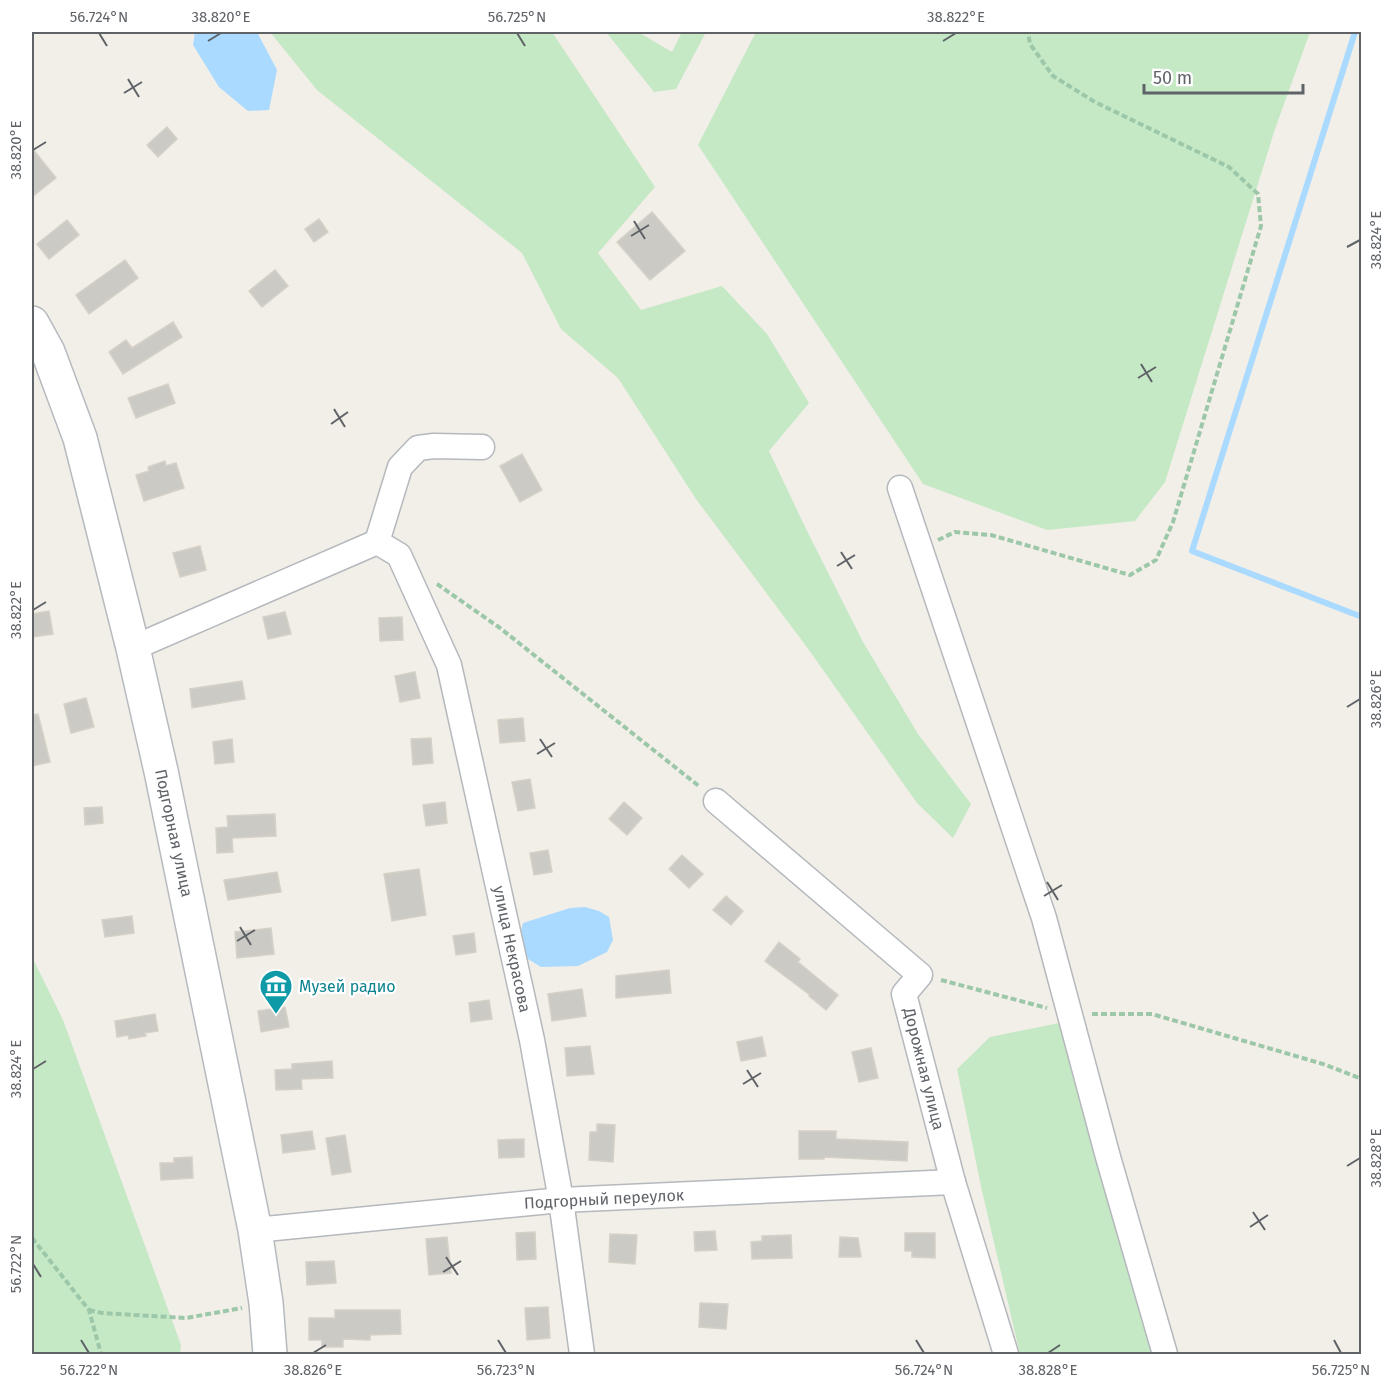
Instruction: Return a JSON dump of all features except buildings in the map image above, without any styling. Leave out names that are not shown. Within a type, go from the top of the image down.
[{"type":"main road","name":"Подгорная улица","points":[[32,323],[48,352],[80,438],[133,648],[161,771],[255,1230],[266,1303],[270,1354]]},
{"type":"street","points":[[133,648],[377,542],[400,467],[418,448],[482,447]]},
{"type":"street","points":[[900,488],[1044,918],[1108,1157],[1165,1354]]},
{"type":"street","name":"улица Некрасова","points":[[377,542],[399,555],[449,665],[532,1040],[561,1200],[582,1354]]},
{"type":"street","points":[[716,801],[920,975]]},
{"type":"street","name":"Дорожная улица","points":[[920,975],[904,994],[953,1182],[1006,1354]]},
{"type":"street","name":"Подгорный переулок","points":[[255,1230],[561,1200],[953,1182]]},
{"type":"path","points":[[928,573],[938,541],[955,532],[992,536],[1130,575],[1156,560],[1173,522],[1261,226],[1258,194],[1229,167],[1095,102],[1053,76],[1030,44],[1028,32]]},
{"type":"path","points":[[432,580],[500,628],[716,801]]},
{"type":"path","points":[[920,975],[1070,1014],[1152,1014],[1323,1064],[1362,1079]]},
{"type":"path","points":[[32,1238],[89,1310],[101,1354]]},
{"type":"path","points":[[89,1310],[102,1313],[186,1318],[266,1303]]},
{"type":"green space","points":[[270,32],[552,32],[655,187],[598,253],[641,310],[722,286],[767,334],[809,403],[769,451],[863,642],[918,734],[971,804],[953,838],[917,803],[809,650],[696,499],[618,378],[561,329],[522,253],[317,90]]},
{"type":"green space","points":[[606,32],[638,32],[672,52],[682,32],[706,32],[676,89],[654,92]]},
{"type":"green space","points":[[756,32],[1310,32],[1275,129],[1165,482],[1135,521],[1047,530],[923,484],[698,145]]},
{"type":"green space","points":[[32,957],[63,1020],[181,1345],[180,1354],[32,1354]]},
{"type":"green space","points":[[1059,1023],[1071,1043],[1157,1354],[1020,1354],[982,1191],[957,1069],[990,1037]]},
{"type":"water","points":[[195,32],[257,32],[277,70],[269,110],[248,111],[219,87],[193,45]]},
{"type":"water","points":[[585,907],[609,917],[613,940],[607,952],[578,966],[541,967],[528,959],[521,945],[523,923],[570,908]]},
{"type":"waterway","points":[[1355,32],[1192,551],[1362,617]]},
{"type":"place","name":"Музей радио","points":[[276,1015]]}]
